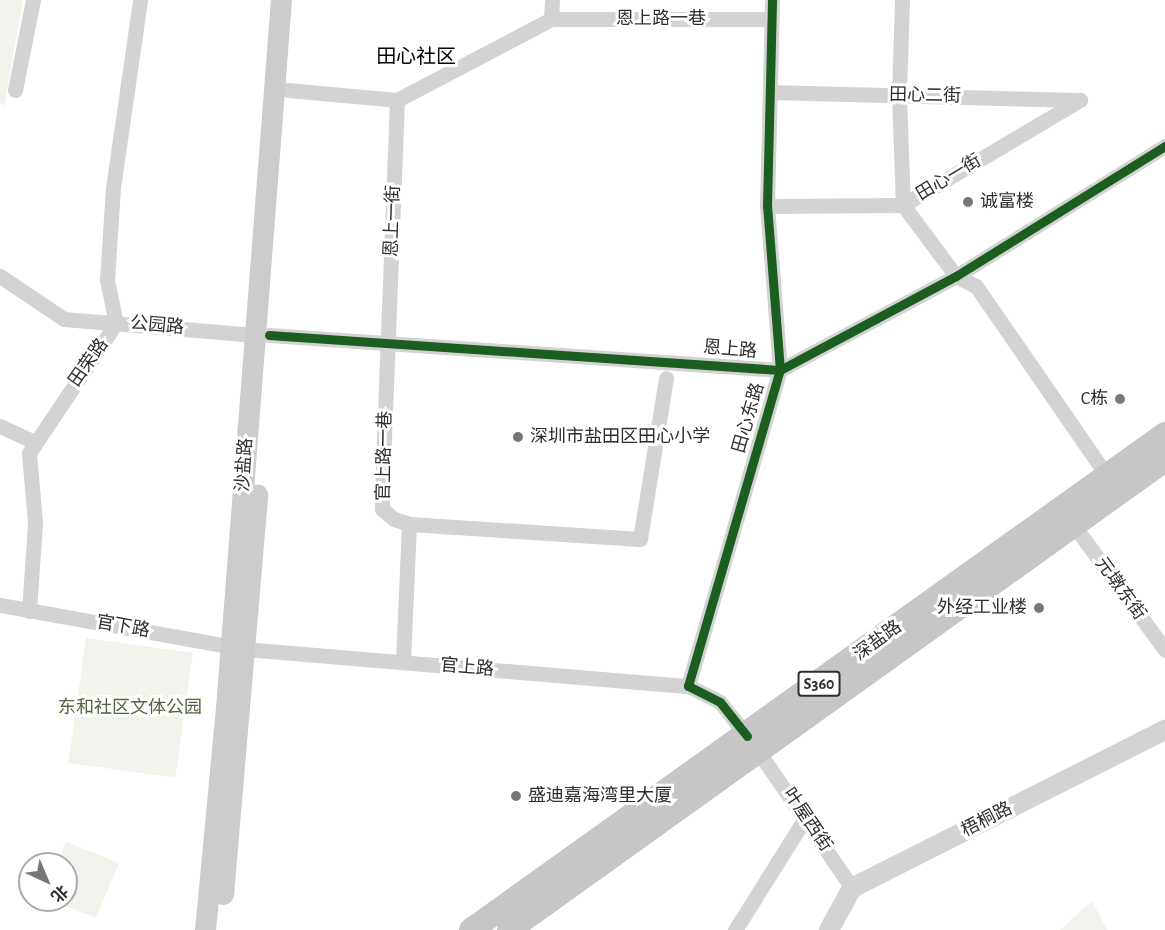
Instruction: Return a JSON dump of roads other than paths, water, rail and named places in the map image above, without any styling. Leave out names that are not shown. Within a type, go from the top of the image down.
[{"type":"main road","name":"沙盐路","points":[[219,930],[262,335],[281,0]]},
{"type":"main road","name":"沙盐路","points":[[262,335],[288,90],[294,0]]},
{"type":"main road","name":"深盐路","points":[[1068,518],[1107,476],[1165,434]]},
{"type":"main road","name":"深盐路","points":[[509,930],[754,745],[1068,518],[1165,460]]},
{"type":"main road","name":"沙盐路","points":[[205,930],[238,648]]},
{"type":"main road","name":"深盐路","points":[[471,930],[754,745]]},
{"type":"street","points":[[15,90],[33,0]]},
{"type":"street","name":"田荣路","points":[[30,611],[35,522],[27,466],[34,442],[116,323],[106,280],[113,188],[140,0]]},
{"type":"street","points":[[551,18],[552,0]]},
{"type":"street","name":"田心东路","points":[[688,686],[780,370],[767,206],[772,0]]},
{"type":"street","points":[[902,0],[899,96],[903,205],[956,276],[976,286],[1107,476]]},
{"type":"street","name":"恩上路一巷","points":[[397,100],[551,18],[771,19]]},
{"type":"street","points":[[288,90],[397,100]]},
{"type":"street","name":"田心二街","points":[[770,92],[1080,100]]},
{"type":"street","name":"恩上一街","points":[[388,343],[397,100]]},
{"type":"street","name":"田心一街","points":[[767,206],[903,205],[1080,100]]},
{"type":"street","name":"恩上路","points":[[262,335],[780,370],[956,276],[1165,146]]},
{"type":"street","name":"公园路","points":[[0,276],[64,319],[262,335]]},
{"type":"street","name":"官上路一巷","points":[[388,343],[382,509],[394,519],[409,524],[403,662]]},
{"type":"street","points":[[409,524],[640,539],[666,378]]},
{"type":"street","points":[[0,426],[34,442]]},
{"type":"street","name":"元墩东街","points":[[1068,518],[1165,650]]},
{"type":"street","name":"官下路","points":[[0,605],[238,648]]},
{"type":"street","name":"官上路","points":[[238,648],[688,686]]},
{"type":"street","points":[[688,686],[720,702],[754,745]]},
{"type":"street","name":"梧桐路","points":[[852,888],[1165,730]]},
{"type":"street","name":"叶屋西街","points":[[754,745],[806,817],[852,888]]},
{"type":"street","points":[[735,930],[806,817]]},
{"type":"street","points":[[829,930],[852,888]]},
{"type":"place","name":"诚富楼","points":[[968,202]]},
{"type":"place","name":"C栋","points":[[1120,399]]},
{"type":"place","name":"深圳市盐田区田心小学","points":[[518,437]]},
{"type":"place","name":"外经工业楼","points":[[1039,608]]},
{"type":"place","name":"盛迪嘉海湾里大厦","points":[[516,796]]},
{"type":"district","name":"田心社区","points":[[416,57]]},
{"type":"park label","name":"东和社区文体公园","points":[[130,708]]}]
